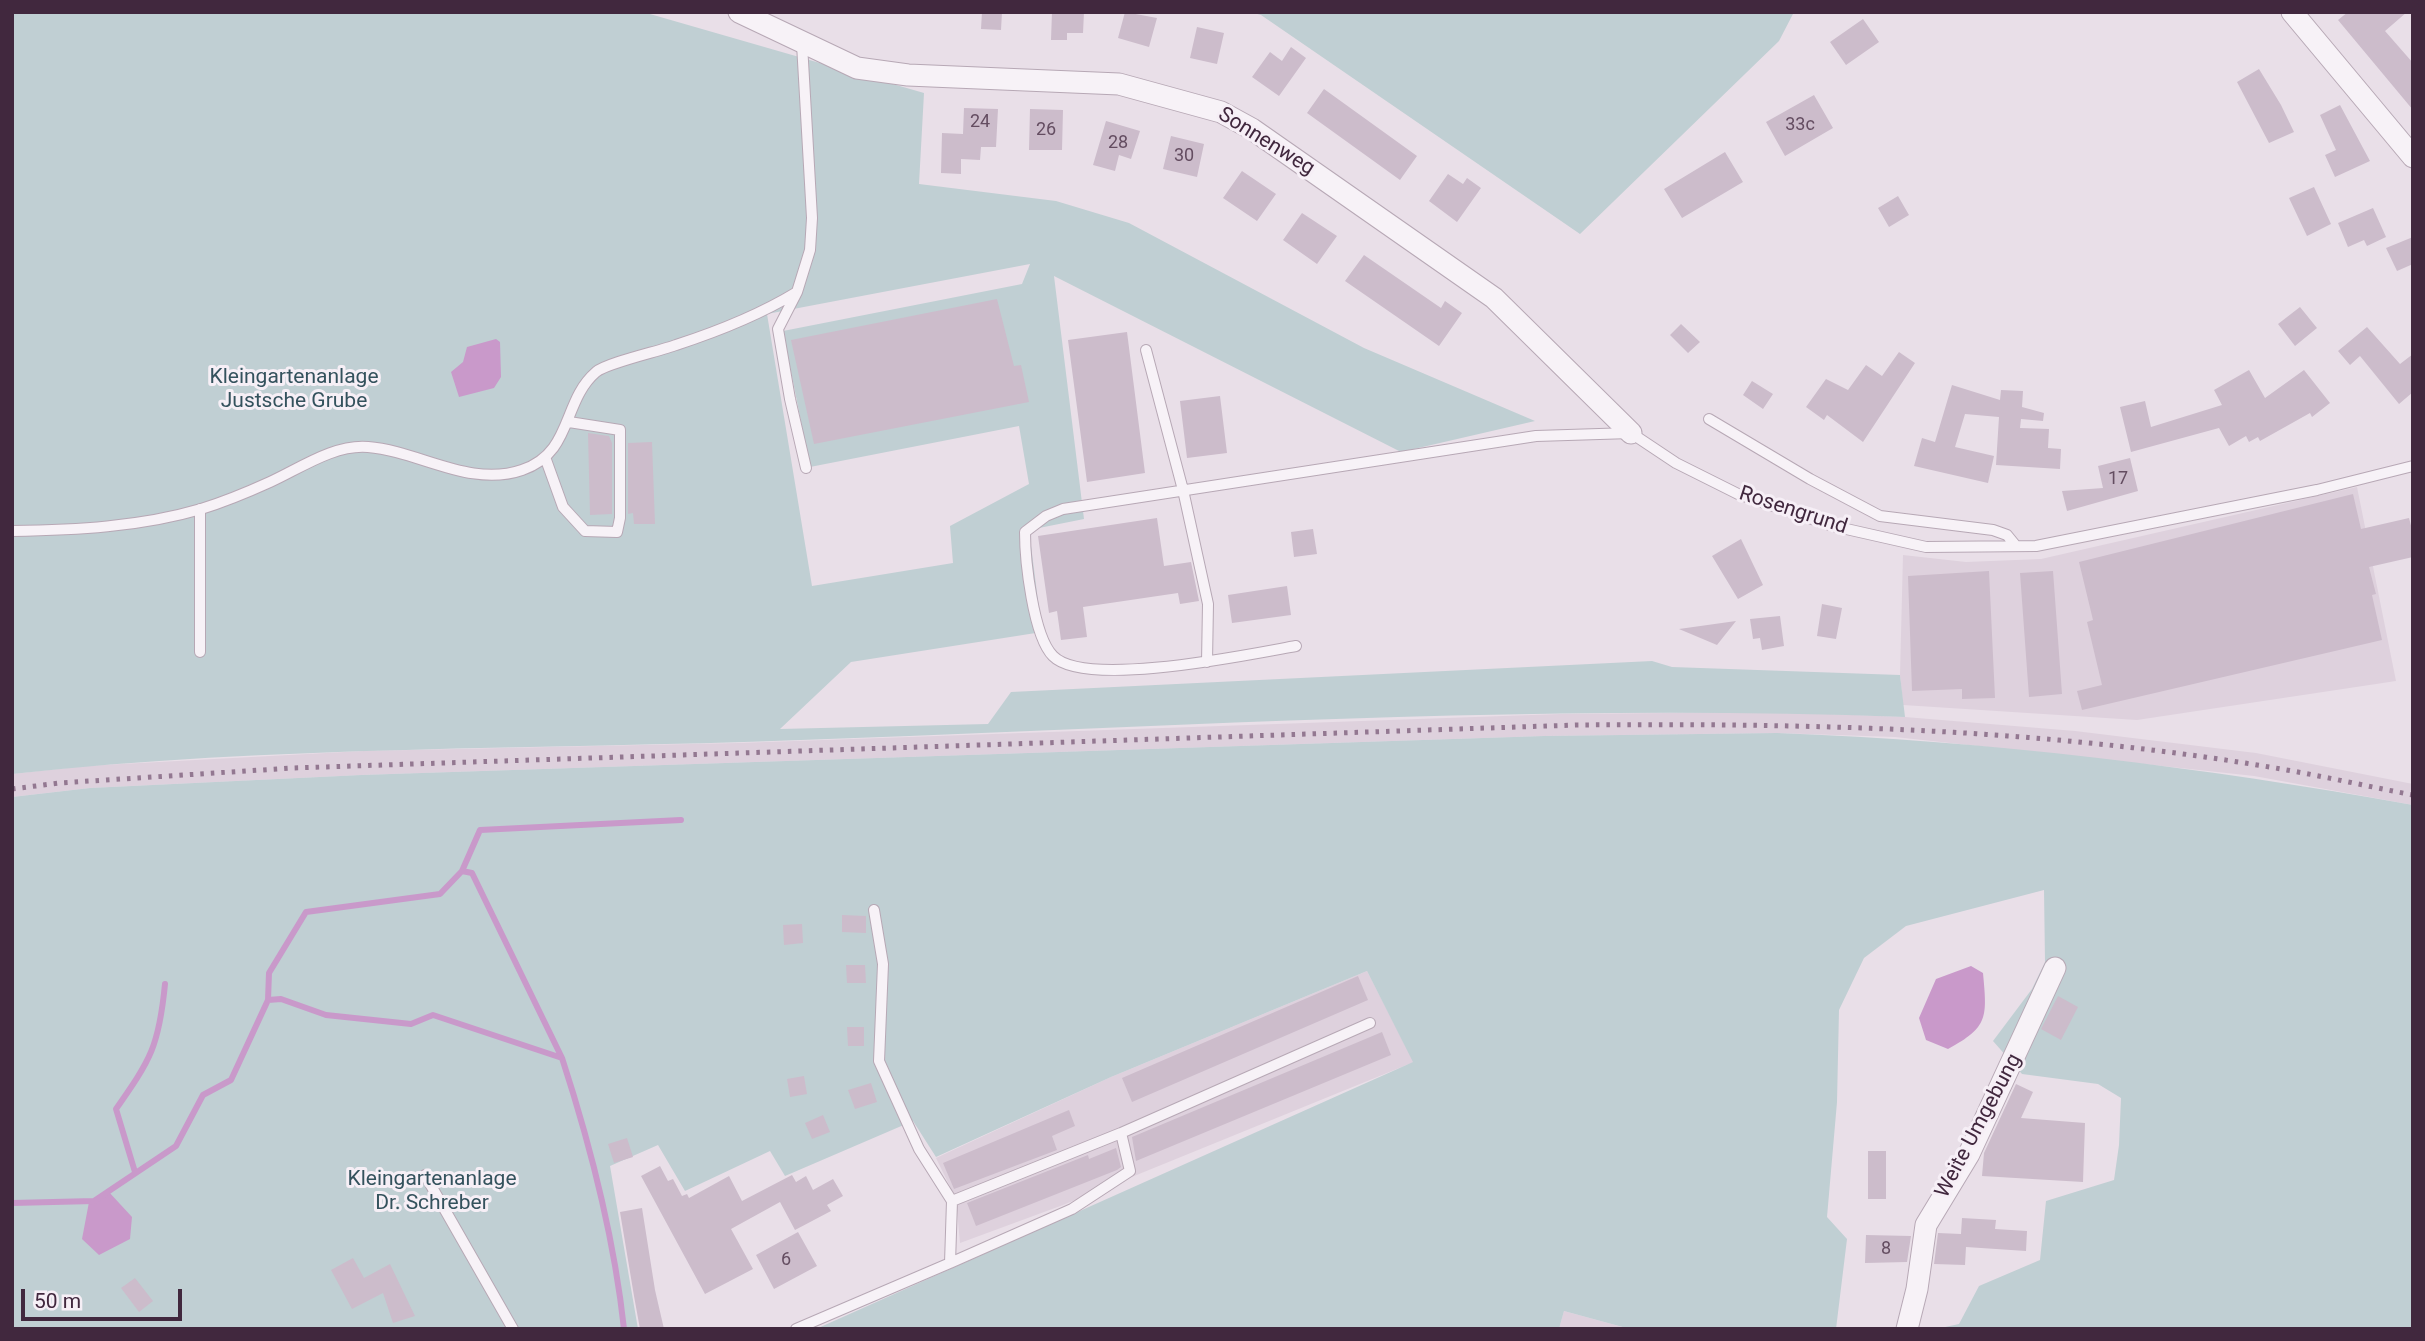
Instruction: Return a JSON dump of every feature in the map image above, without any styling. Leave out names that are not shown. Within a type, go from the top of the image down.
[{"type":"street","name":"Sonnenweg","points":[[739,12],[857,68],[908,75],[1119,84],[1222,112],[1252,129],[1494,298],[1632,433]]},
{"type":"street","points":[[2292,12],[2413,157]]},
{"type":"street","name":"Weite Umgebung","points":[[1907,1329],[1917,1289],[1926,1224],[1969,1154],[2055,968]]},
{"type":"lane","points":[[802,44],[812,218],[810,250],[797,292],[778,330],[806,468]]},
{"type":"lane","points":[[12,531],[88,530],[200,509],[268,483],[329,453],[366,446],[401,453],[462,472],[488,475],[520,471],[545,457],[569,422],[578,397],[597,371],[684,343],[797,292]]},
{"type":"lane","points":[[1146,350],[1183,490],[1208,604],[1207,662]]},
{"type":"lane","points":[[1709,419],[1810,479],[1880,516],[1993,530],[2007,535],[2016,546]]},
{"type":"lane","points":[[545,457],[563,507],[585,531],[617,532],[620,518],[620,430],[569,422]]},
{"type":"lane","points":[[1296,646],[1207,662],[1100,672],[1059,661],[1046,645],[1037,619],[1025,544],[1026,532],[1046,516],[1063,509],[1536,436],[1632,433]]},
{"type":"lane","name":"Rosengrund","points":[[1632,433],[1675,463],[1738,494],[1833,526],[1926,547],[2036,546],[2304,493],[2413,467]]},
{"type":"lane","points":[[200,509],[200,652]]},
{"type":"lane","points":[[874,910],[883,964],[879,1061],[919,1149],[952,1200],[950,1263]]},
{"type":"lane","points":[[952,1200],[1121,1133],[1370,1023]]},
{"type":"lane","points":[[796,1329],[1072,1209],[1130,1171],[1121,1133]]},
{"type":"lane","points":[[425,1175],[513,1329]]},
{"type":"shaded area","points":[[496,339],[500,342],[501,377],[494,388],[459,397],[451,372],[463,362],[467,347]]},
{"type":"shaded area","points":[[2357,487],[2396,681],[2137,720],[1903,705],[1900,675],[1903,555],[1966,562],[2041,559]]},
{"type":"shaded area","points":[[1778,712],[1905,717],[2075,731],[2256,753],[2413,784],[2413,805],[2254,776],[1895,737],[1777,733],[1544,736],[361,775],[90,788],[12,797],[12,774],[84,766],[363,751],[738,743],[1560,714]]},
{"type":"shaded area","points":[[1971,966],[1983,973],[1984,1011],[1978,1027],[1948,1049],[1926,1040],[1919,1018],[1936,979]]},
{"type":"shaded area","points":[[1367,971],[1414,1062],[1063,1205],[960,1243],[956,1199],[936,1158],[1111,1077]]},
{"type":"shaded area","points":[[108,1191],[132,1217],[130,1239],[99,1255],[82,1239],[89,1202]]},
{"type":"shaded area","points":[[1564,1311],[1630,1329],[1559,1329]]},
{"type":"green space","name":"Kleingartenanlage Justsche Grube","points":[[12,12],[643,12],[924,93],[919,184],[1056,201],[1129,223],[1364,348],[1535,421],[1401,452],[1054,276],[1084,519],[1029,530],[1042,632],[851,662],[780,729],[988,724],[1011,692],[1652,661],[1672,667],[1900,675],[1905,717],[1629,713],[1353,718],[801,740],[307,753],[12,774]],"holes":[[[1030,264],[1022,284],[783,331],[810,467],[1019,426],[1029,484],[950,526],[953,563],[812,586],[767,314]]]},
{"type":"green space","points":[[1250,12],[1794,12],[1779,41],[1580,234],[1261,15]]},
{"type":"green space","name":"Kleingartenanlage Dr. Schreber","points":[[1777,733],[2017,749],[2255,779],[2413,805],[2413,1329],[1936,1329],[1959,1324],[1979,1286],[2040,1260],[2046,1201],[2114,1180],[2121,1098],[2098,1084],[2022,1074],[1993,1041],[2032,989],[2045,962],[2044,890],[1906,926],[1864,958],[1839,1010],[1837,1102],[1827,1217],[1847,1239],[1836,1329],[1630,1329],[1564,1311],[1559,1329],[816,1329],[1413,1062],[1367,971],[1111,1077],[936,1157],[913,1121],[785,1176],[770,1151],[685,1191],[658,1145],[610,1166],[638,1329],[12,1329],[12,797],[90,788],[361,775],[1544,736]]},
{"type":"building","points":[[982,12],[1002,12],[1001,30],[981,29]]},
{"type":"building","points":[[1052,12],[1084,12],[1083,33],[1067,33],[1067,40],[1051,40]]},
{"type":"building","points":[[1125,12],[1157,18],[1149,47],[1118,38]]},
{"type":"building","points":[[2348,12],[2407,12],[2385,31],[2413,63],[2413,110],[2338,20]]},
{"type":"building","points":[[1863,19],[1879,42],[1846,65],[1830,42]]},
{"type":"building","points":[[1197,27],[1224,33],[1217,64],[1190,58]]},
{"type":"building","points":[[1291,47],[1306,58],[1279,96],[1252,77],[1270,52],[1282,61]]},
{"type":"building","points":[[2259,69],[2294,132],[2269,143],[2237,82]]},
{"type":"building","points":[[1324,89],[1417,156],[1400,180],[1307,113]]},
{"type":"building","points":[[1814,95],[1833,128],[1785,156],[1766,122]]},
{"type":"building","points":[[2340,105],[2370,161],[2335,177],[2325,155],[2336,150],[2320,115]]},
{"type":"building","points":[[964,108],[998,109],[996,147],[981,147],[980,160],[961,159],[961,174],[941,173],[942,133],[963,134]]},
{"type":"building","points":[[1030,109],[1063,110],[1062,150],[1029,150]]},
{"type":"building","points":[[1106,121],[1140,131],[1131,159],[1119,155],[1115,171],[1093,165]]},
{"type":"building","points":[[1171,136],[1204,144],[1197,177],[1163,169]]},
{"type":"building","points":[[1725,152],[1743,182],[1682,218],[1664,189]]},
{"type":"building","points":[[1242,171],[1276,194],[1257,221],[1223,198]]},
{"type":"building","points":[[1448,174],[1463,184],[1467,178],[1481,188],[1457,222],[1429,201]]},
{"type":"building","points":[[2314,187],[2331,224],[2307,236],[2289,198]]},
{"type":"building","points":[[1898,196],[1909,215],[1889,227],[1878,208]]},
{"type":"building","points":[[2373,208],[2386,237],[2367,246],[2364,240],[2348,247],[2338,223]]},
{"type":"building","points":[[1302,213],[1337,236],[1317,264],[1283,240]]},
{"type":"building","points":[[2413,237],[2413,264],[2397,271],[2386,248]]},
{"type":"building","points":[[1364,255],[1441,308],[1445,301],[1462,313],[1439,346],[1345,281]]},
{"type":"building","points":[[997,299],[1014,366],[1021,365],[1029,402],[814,444],[791,340]]},
{"type":"building","points":[[2300,307],[2317,328],[2295,346],[2278,324]]},
{"type":"building","points":[[1681,324],[1700,342],[1688,353],[1670,335]]},
{"type":"building","points":[[2367,327],[2400,364],[2413,354],[2413,392],[2399,404],[2360,356],[2350,365],[2338,351]]},
{"type":"building","points":[[1127,332],[1145,473],[1087,482],[1068,340]]},
{"type":"building","points":[[1899,352],[1915,363],[1863,442],[1827,415],[1824,420],[1806,407],[1826,379],[1848,390],[1866,365],[1882,376]]},
{"type":"building","points":[[2249,370],[2265,398],[2304,370],[2330,403],[2312,417],[2310,413],[2260,441],[2258,437],[2249,442],[2246,436],[2229,446],[2219,428],[2131,452],[2120,407],[2145,401],[2151,427],[2222,405],[2214,390]]},
{"type":"building","points":[[1752,381],[1773,394],[1763,409],[1743,395]]},
{"type":"building","points":[[1952,385],[2000,400],[2001,390],[2023,391],[2022,407],[2044,413],[2043,421],[2021,419],[2020,428],[2049,429],[2048,448],[2061,449],[2060,469],[1996,465],[1999,417],[1965,414],[1955,447],[1994,456],[1988,483],[1914,466],[1922,438],[1935,442]]},
{"type":"building","points":[[1220,396],[1227,453],[1187,458],[1180,401]]},
{"type":"building","points":[[588,433],[609,436],[612,443],[612,514],[590,515]]},
{"type":"building","points":[[652,442],[655,524],[634,524],[633,513],[628,514],[628,443]]},
{"type":"building","points":[[2130,458],[2138,491],[2067,511],[2062,491],[2103,488],[2098,466]]},
{"type":"building","points":[[2353,494],[2361,529],[2409,518],[2413,533],[2413,557],[2369,567],[2376,594],[2372,595],[2382,640],[2082,710],[2077,691],[2102,685],[2087,622],[2093,620],[2079,562]]},
{"type":"building","points":[[1157,518],[1164,566],[1191,562],[1199,601],[1180,604],[1178,593],[1083,607],[1087,637],[1061,640],[1057,611],[1049,613],[1038,536]]},
{"type":"building","points":[[1313,529],[1317,554],[1294,557],[1291,532]]},
{"type":"building","points":[[1741,539],[1763,585],[1738,599],[1712,556]]},
{"type":"building","points":[[1989,571],[1995,698],[1962,699],[1962,689],[1912,691],[1908,576]]},
{"type":"building","points":[[2053,571],[2062,694],[2029,697],[2020,573]]},
{"type":"building","points":[[1287,586],[1291,615],[1232,623],[1228,595]]},
{"type":"building","points":[[1822,604],[1842,608],[1836,639],[1817,636]]},
{"type":"building","points":[[1780,616],[1784,646],[1762,650],[1760,638],[1753,639],[1750,619]]},
{"type":"building","points":[[1736,621],[1717,645],[1679,629]]},
{"type":"building","points":[[842,915],[866,916],[866,933],[842,932]]},
{"type":"building","points":[[802,924],[803,943],[784,945],[783,925]]},
{"type":"building","points":[[846,965],[865,965],[866,983],[847,983]]},
{"type":"building","points":[[1358,976],[1368,1000],[1132,1102],[1122,1078]]},
{"type":"building","points":[[2058,996],[2078,1007],[2061,1040],[2041,1029]]},
{"type":"building","points":[[847,1027],[864,1027],[864,1046],[848,1046]]},
{"type":"building","points":[[1382,1032],[1391,1055],[1136,1161],[1132,1137]]},
{"type":"building","points":[[804,1076],[807,1094],[790,1097],[787,1079]]},
{"type":"building","points":[[871,1083],[877,1102],[855,1109],[848,1090]]},
{"type":"building","points":[[2016,1084],[2033,1092],[2021,1118],[2085,1123],[2083,1182],[1982,1176],[1984,1153]]},
{"type":"building","points":[[1069,1110],[1075,1126],[1052,1136],[1057,1150],[954,1189],[943,1163]]},
{"type":"building","points":[[823,1115],[830,1132],[812,1139],[805,1123]]},
{"type":"building","points":[[627,1138],[633,1157],[614,1163],[608,1144]]},
{"type":"building","points":[[1116,1148],[1121,1167],[1117,1170],[976,1226],[967,1203],[1088,1155],[1089,1159]]},
{"type":"building","points":[[1868,1151],[1886,1151],[1886,1199],[1868,1199]]},
{"type":"building","points":[[660,1166],[668,1181],[673,1179],[682,1196],[687,1194],[689,1198],[729,1176],[742,1201],[792,1175],[796,1182],[806,1176],[813,1190],[833,1179],[843,1196],[827,1205],[831,1211],[795,1230],[780,1202],[731,1229],[753,1269],[705,1294],[641,1176]]},
{"type":"building","points":[[642,1208],[664,1329],[640,1329],[620,1212]]},
{"type":"building","points":[[1962,1218],[1996,1220],[1995,1229],[2027,1231],[2026,1251],[1966,1247],[1965,1265],[1934,1264],[1938,1233],[1961,1234]]},
{"type":"building","points":[[798,1232],[817,1266],[774,1289],[756,1255]]},
{"type":"building","points":[[1866,1235],[1911,1236],[1907,1262],[1865,1263]]},
{"type":"building","points":[[353,1258],[364,1278],[390,1264],[415,1316],[393,1323],[383,1293],[352,1309],[331,1270]]},
{"type":"building","points":[[135,1278],[153,1301],[139,1312],[121,1288]]},
{"type":"waterway","points":[[12,1203],[94,1201],[176,1146],[203,1095],[231,1080],[268,1000],[269,973],[306,912],[440,894],[462,871],[480,830],[681,820]]},
{"type":"waterway","points":[[462,871],[472,873],[562,1058]]},
{"type":"waterway","points":[[135,1172],[116,1109],[138,1077],[151,1051],[160,1023],[165,984]]},
{"type":"waterway","points":[[268,1000],[281,999],[326,1015],[411,1024],[433,1015],[562,1058],[600,1192],[624,1329]]},
{"type":"railway","points":[[12,789],[59,783],[293,768],[1577,725],[1747,725],[1918,730],[2088,743],[2257,765],[2413,795]]}]
